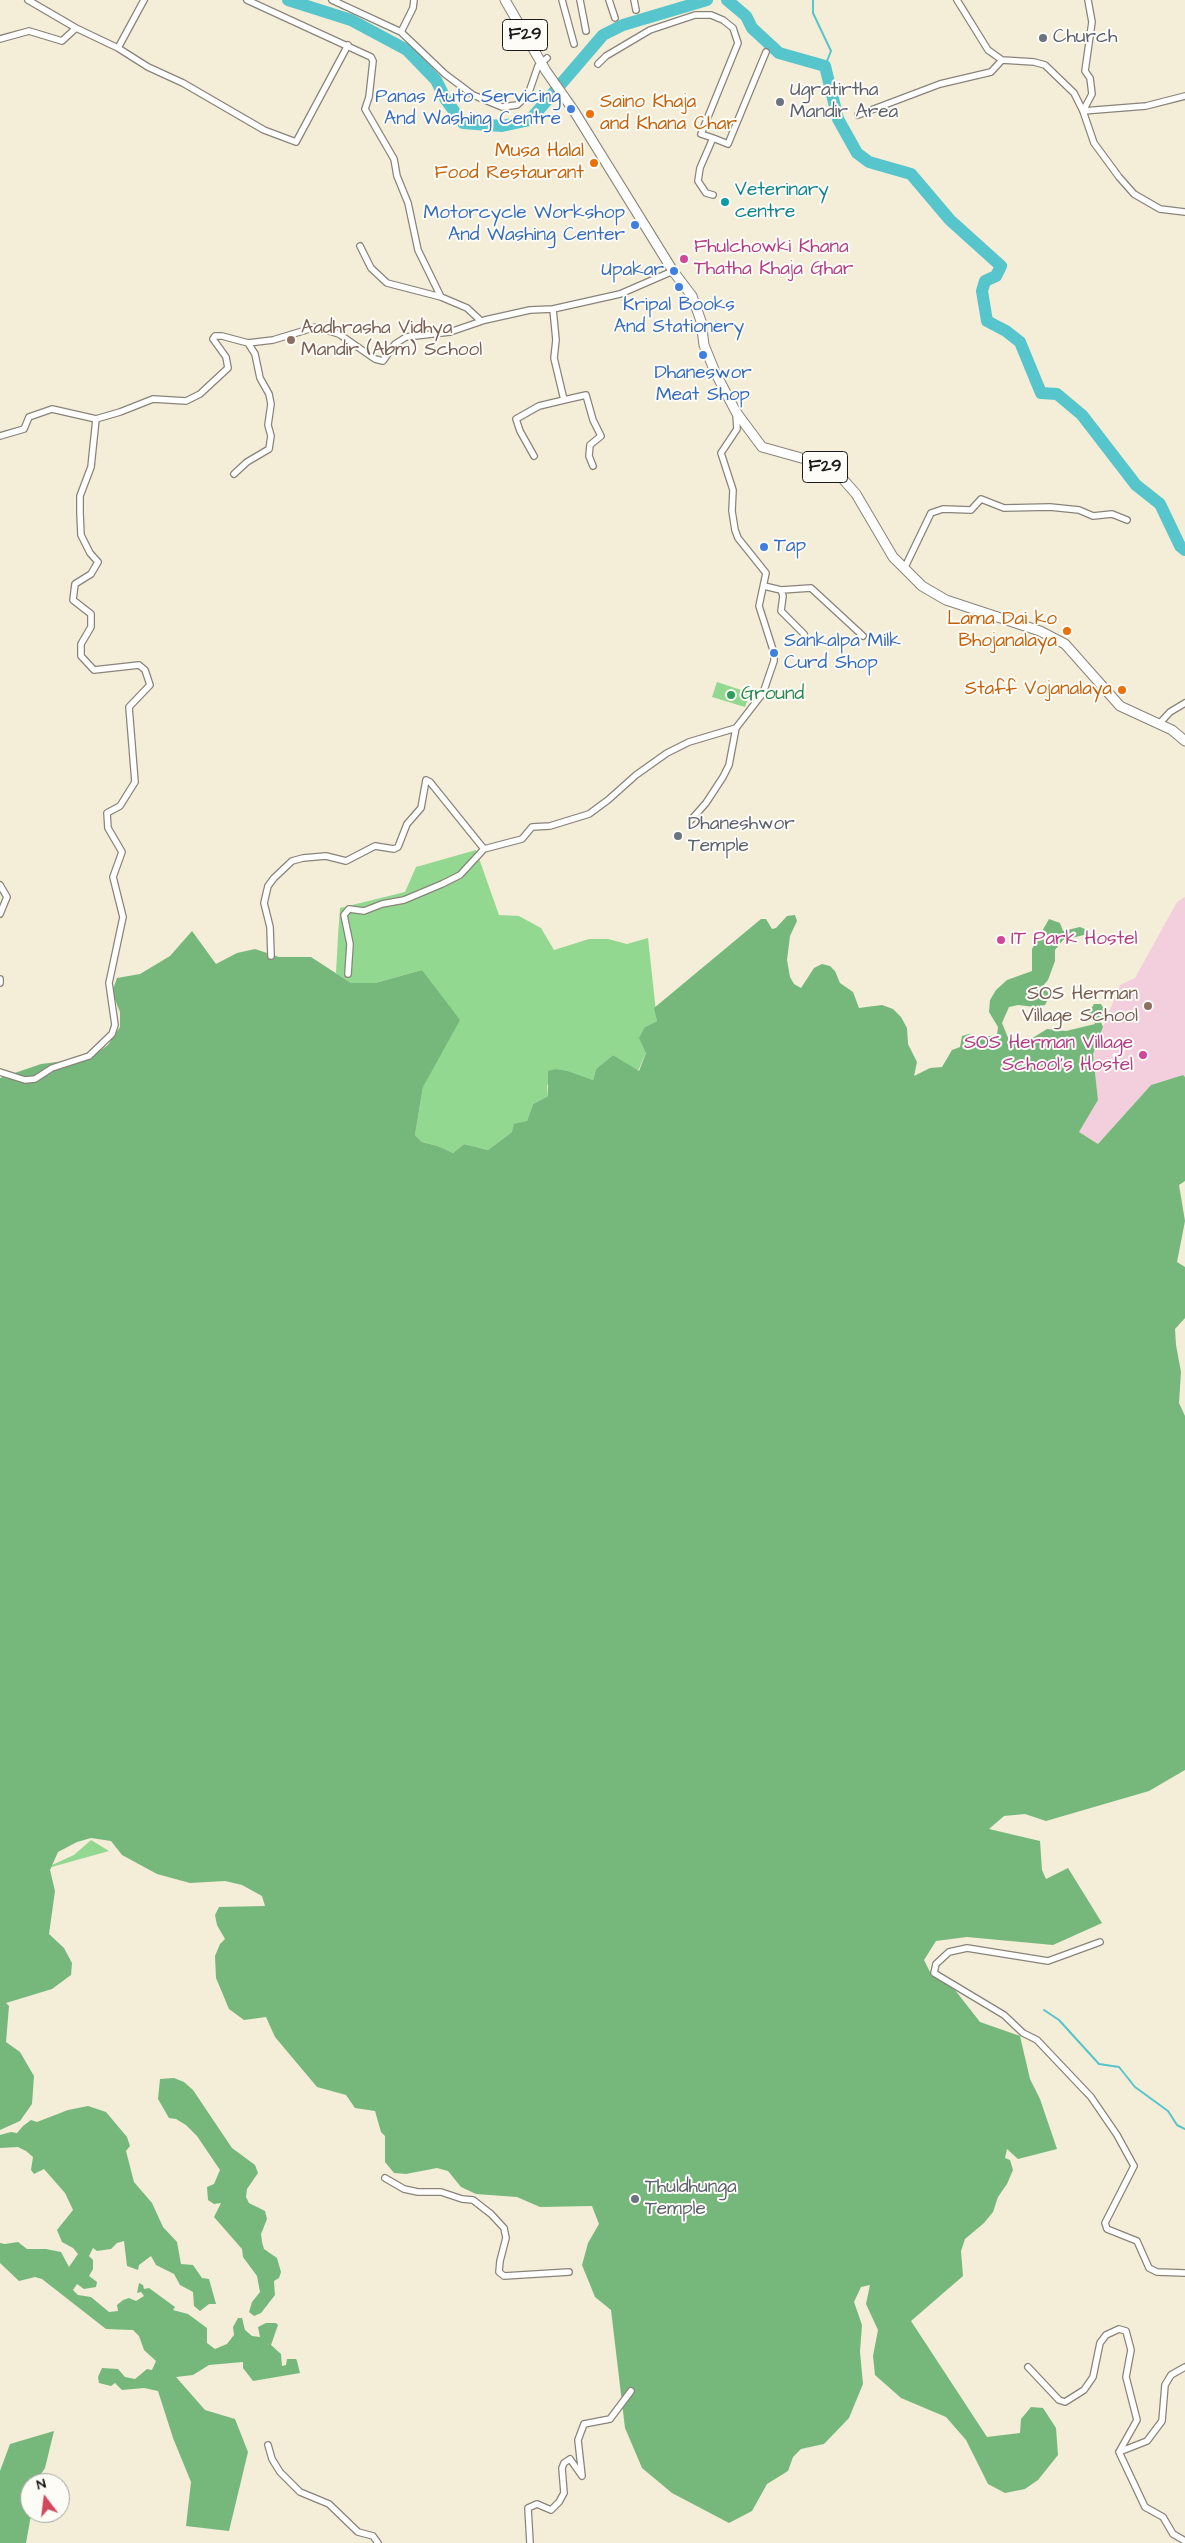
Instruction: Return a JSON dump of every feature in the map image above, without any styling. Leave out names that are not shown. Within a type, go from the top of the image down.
[{"type":"main road","name":"F29","points":[[507,1],[566,101],[673,271],[692,296],[701,322],[704,345],[736,412],[762,447],[805,459],[828,468],[842,478],[856,494],[893,558],[905,567],[922,586],[946,600],[1040,631],[1065,644],[1120,706],[1172,730],[1185,741]]},
{"type":"street","points":[[28,0],[76,28],[118,48],[148,67],[183,83],[264,130],[296,142],[348,45]]},
{"type":"street","points":[[118,48],[144,0]]},
{"type":"street","points":[[247,0],[315,33],[367,54],[373,61],[370,97],[365,109],[394,159],[397,176],[408,204],[418,250],[441,297]]},
{"type":"street","points":[[332,0],[401,32],[439,68],[473,96],[502,107],[517,105],[528,95],[545,64]]},
{"type":"street","points":[[401,32],[413,8],[414,0]]},
{"type":"street","points":[[562,0],[574,44]]},
{"type":"street","points":[[580,0],[586,31]]},
{"type":"street","points":[[610,0],[614,18]]},
{"type":"street","points":[[634,0],[636,10]]},
{"type":"street","points":[[957,0],[988,50],[1002,60],[1034,62],[1044,65],[1074,93],[1083,111],[1094,143],[1134,194],[1160,208],[1185,212]]},
{"type":"street","points":[[1083,111],[1092,94],[1090,78],[1085,71],[1092,22],[1088,0]]},
{"type":"street","points":[[598,64],[606,56],[650,30],[695,14],[711,15],[724,20],[733,28],[738,43],[701,134],[728,144],[766,52]]},
{"type":"street","points":[[0,39],[29,31],[62,41],[76,28]]},
{"type":"street","points":[[858,115],[940,84],[991,72],[1002,60]]},
{"type":"street","points":[[1083,111],[1146,106],[1185,96]]},
{"type":"street","points":[[713,138],[700,168],[698,181],[706,193],[713,195]]},
{"type":"street","points":[[360,246],[371,268],[387,283],[441,297],[467,308],[481,321]]},
{"type":"street","points":[[0,436],[24,429],[29,417],[52,409],[96,419],[154,399],[164,398],[186,401],[200,394],[228,368],[226,357],[213,339],[215,336],[248,343],[274,340],[316,327],[339,334],[375,359],[383,360],[395,344],[406,337],[450,332],[481,321],[530,310],[553,309],[620,294],[673,271]]},
{"type":"street","points":[[553,309],[554,358],[564,400]]},
{"type":"street","points":[[234,474],[247,462],[269,449],[271,436],[268,424],[271,404],[269,394],[260,378],[255,354],[248,343]]},
{"type":"street","points":[[534,456],[520,432],[516,419],[538,406],[586,395],[601,436],[590,445],[590,456],[593,466]]},
{"type":"street","points":[[691,820],[706,803],[723,777],[729,764],[736,728],[763,692],[774,661],[774,653],[759,606],[766,573],[738,538],[735,530],[732,511],[733,490],[721,453],[737,429],[736,412]]},
{"type":"street","points":[[0,1072],[25,1080],[35,1079],[52,1068],[84,1058],[96,1052],[112,1034],[115,1025],[109,983],[123,917],[113,877],[122,852],[108,828],[107,813],[120,806],[134,782],[129,707],[150,685],[145,670],[139,665],[94,670],[81,656],[81,644],[91,628],[91,614],[73,600],[75,584],[92,574],[98,562],[85,545],[81,536],[80,512],[80,496],[91,467],[96,419]]},
{"type":"street","points":[[905,567],[931,514],[943,509],[971,510],[981,499],[1004,508],[1050,507],[1079,510],[1093,516],[1112,514],[1127,520]]},
{"type":"street","points":[[764,586],[781,590],[811,588],[863,636]]},
{"type":"street","points":[[781,590],[783,596],[781,611],[804,634]]},
{"type":"street","points":[[1159,724],[1170,712],[1185,703]]},
{"type":"street","points":[[348,974],[350,944],[346,912],[349,910],[364,911],[382,904],[404,900],[442,884],[460,875],[484,849],[522,839],[532,826],[550,826],[589,814],[636,775],[667,754],[689,742],[736,728]]},
{"type":"street","points":[[271,956],[270,927],[264,903],[268,886],[278,874],[292,861],[303,858],[326,856],[346,861],[375,846],[394,849],[398,847],[407,824],[421,808],[426,780],[430,782],[484,849]]},
{"type":"street","points":[[0,885],[6,897],[0,914]]},
{"type":"street","points":[[1100,1942],[1048,1961],[967,1948],[949,1952],[936,1964],[934,1973],[1004,2015],[1023,2033],[1037,2040],[1091,2097],[1117,2135],[1134,2166],[1106,2222],[1108,2229],[1114,2234],[1137,2241],[1149,2268],[1158,2272],[1185,2273]]},
{"type":"street","points":[[385,2178],[404,2189],[418,2192],[441,2192],[462,2200],[473,2200],[491,2214],[504,2228],[506,2238],[499,2272],[504,2276],[546,2275],[569,2272]]},
{"type":"street","points":[[1028,2367],[1059,2400],[1065,2402],[1084,2390],[1093,2377],[1100,2343],[1106,2335],[1119,2329],[1126,2331],[1131,2350],[1126,2377],[1137,2420],[1119,2452]]},
{"type":"street","points":[[1119,2452],[1147,2441],[1162,2420],[1165,2385],[1171,2375],[1185,2367]]},
{"type":"street","points":[[530,2543],[528,2508],[537,2504],[551,2510],[559,2502],[564,2494],[562,2468],[564,2463],[570,2460],[582,2476],[578,2440],[584,2424],[610,2419],[631,2391]]},
{"type":"street","points":[[268,2445],[272,2459],[280,2472],[300,2492],[329,2504],[358,2532],[373,2536],[378,2543]]},
{"type":"street","points":[[1119,2452],[1145,2507],[1163,2517],[1173,2534],[1185,2541]]},
{"type":"shaded area","name":"SOS Herman Village School","points":[[1185,897],[1185,1077],[1183,1075],[1151,1085],[1098,1144],[1079,1132],[1098,1100],[1093,1054],[1120,985],[1135,978],[1177,902]]},
{"type":"green space","name":"Ground","points":[[717,682],[750,693],[745,707],[712,697]]},
{"type":"green space","points":[[476,850],[499,915],[519,916],[541,928],[554,950],[589,939],[608,939],[627,944],[648,938],[657,1021],[645,1027],[646,1053],[638,1071],[613,1055],[596,1069],[593,1080],[556,1069],[547,1086],[548,1096],[533,1104],[527,1121],[488,1150],[464,1144],[453,1153],[438,1146],[422,1142],[415,1135],[423,1087],[433,1066],[422,970],[375,983],[351,983],[336,973],[340,908],[405,892],[416,867]]},
{"type":"green space","points":[[795,915],[797,921],[790,936],[787,960],[790,977],[794,984],[801,988],[814,968],[822,964],[830,966],[835,971],[840,983],[853,992],[859,1008],[882,1005],[893,1009],[901,1017],[907,1028],[908,1044],[917,1062],[914,1076],[930,1068],[942,1067],[952,1050],[960,1047],[962,1036],[969,1034],[981,1037],[997,1035],[998,1027],[989,1012],[990,1000],[996,990],[1007,980],[1032,971],[1032,949],[1049,919],[1060,923],[1063,931],[1080,927],[1087,930],[1088,934],[1063,940],[1055,950],[1055,961],[1048,980],[1043,986],[1050,995],[1045,1005],[1009,1007],[1002,1023],[1009,1040],[1016,1042],[1034,1037],[1047,1029],[1066,1031],[1095,1024],[1088,1014],[1094,1004],[1101,1004],[1105,1011],[1101,1022],[1103,1027],[1093,1054],[1098,1100],[1079,1132],[1098,1144],[1151,1085],[1183,1075],[1185,1077],[1185,1181],[1179,1185],[1185,1221],[1177,1262],[1185,1267],[1185,1318],[1175,1329],[1181,1372],[1179,1403],[1185,1416],[1185,1770],[1149,1791],[1046,1821],[1025,1814],[1004,1816],[989,1829],[1040,1841],[1042,1870],[1046,1879],[1068,1868],[1102,1923],[1053,1945],[967,1937],[936,1941],[924,1960],[930,1972],[955,1990],[980,2022],[1020,2036],[1030,2079],[1040,2099],[1057,2149],[1018,2159],[1007,2149],[1005,2158],[1010,2160],[1013,2170],[1007,2184],[998,2197],[993,2212],[984,2223],[965,2239],[961,2251],[963,2276],[911,2321],[987,2437],[1020,2433],[1021,2419],[1031,2407],[1043,2408],[1056,2428],[1058,2455],[1038,2480],[1025,2489],[1005,2493],[988,2484],[966,2440],[946,2417],[901,2398],[875,2375],[873,2356],[878,2330],[866,2304],[870,2285],[861,2287],[854,2302],[862,2325],[860,2352],[863,2384],[849,2418],[824,2444],[801,2449],[793,2457],[788,2471],[767,2484],[752,2511],[729,2523],[672,2493],[642,2468],[625,2428],[611,2310],[595,2297],[582,2265],[588,2243],[599,2224],[592,2206],[540,2207],[517,2197],[476,2194],[461,2187],[448,2171],[437,2168],[406,2174],[394,2173],[385,2162],[385,2136],[381,2132],[375,2111],[355,2108],[346,2095],[317,2087],[275,2037],[266,2017],[244,2020],[229,2009],[216,1978],[215,1956],[220,1944],[225,1939],[217,1925],[215,1915],[219,1907],[265,1906],[262,1896],[242,1885],[225,1881],[190,1883],[157,1874],[122,1855],[111,1841],[91,1838],[77,1842],[58,1852],[50,1870],[55,1891],[49,1934],[64,1948],[72,1963],[71,1975],[52,1989],[6,2003],[9,2006],[6,2042],[20,2052],[34,2076],[32,2104],[20,2121],[0,2130],[0,1078],[41,1064],[90,1058],[108,1045],[120,1027],[120,1012],[112,992],[117,978],[140,974],[170,956],[192,931],[216,964],[237,953],[255,949],[279,957],[311,957],[351,983],[375,983],[422,970],[460,1020],[423,1087],[415,1135],[422,1142],[438,1146],[453,1153],[464,1144],[488,1150],[512,1132],[514,1124],[527,1121],[533,1104],[548,1096],[548,1071],[556,1069],[567,1071],[593,1080],[596,1069],[613,1055],[639,1071],[646,1053],[639,1038],[645,1027],[657,1021],[654,1008],[761,919],[766,919],[772,929],[776,928],[787,916]]},
{"type":"green space","points":[[91,1840],[109,1851],[41,1870],[74,1855]]},
{"type":"green space","points":[[174,2078],[184,2082],[193,2090],[232,2148],[255,2165],[258,2173],[247,2189],[246,2197],[249,2203],[265,2211],[267,2219],[261,2234],[262,2242],[264,2249],[277,2258],[281,2272],[279,2278],[274,2281],[275,2295],[261,2313],[254,2316],[249,2312],[252,2302],[260,2292],[257,2276],[243,2257],[242,2249],[214,2217],[221,2203],[214,2204],[208,2200],[207,2187],[214,2184],[220,2170],[197,2136],[186,2125],[176,2119],[169,2118],[158,2099],[160,2079]]},
{"type":"green space","points":[[88,2106],[106,2112],[127,2137],[130,2146],[126,2151],[134,2182],[152,2203],[163,2227],[177,2242],[181,2264],[193,2265],[202,2278],[209,2279],[216,2304],[209,2304],[200,2311],[194,2306],[193,2292],[180,2285],[174,2274],[156,2265],[151,2256],[139,2265],[138,2270],[127,2266],[124,2241],[117,2243],[111,2249],[97,2251],[93,2248],[89,2256],[93,2260],[93,2269],[89,2276],[97,2282],[96,2287],[84,2289],[77,2284],[73,2290],[78,2295],[91,2297],[109,2312],[118,2311],[117,2305],[123,2300],[129,2298],[136,2301],[144,2296],[141,2292],[137,2293],[139,2283],[143,2285],[144,2289],[149,2288],[175,2307],[173,2310],[188,2314],[207,2328],[207,2343],[215,2349],[227,2344],[234,2335],[233,2327],[238,2318],[242,2318],[245,2330],[252,2336],[260,2337],[258,2327],[266,2323],[276,2323],[278,2325],[271,2345],[281,2354],[282,2366],[286,2365],[287,2359],[296,2359],[297,2361],[300,2373],[253,2381],[243,2368],[243,2362],[209,2365],[193,2375],[176,2377],[205,2410],[235,2419],[248,2452],[229,2531],[186,2526],[191,2482],[173,2438],[158,2391],[144,2388],[122,2390],[115,2383],[111,2386],[99,2383],[98,2377],[102,2368],[118,2369],[125,2377],[135,2379],[147,2369],[152,2370],[156,2361],[144,2350],[139,2336],[133,2330],[106,2329],[42,2279],[35,2277],[19,2281],[0,2263],[0,2243],[18,2242],[27,2249],[46,2249],[61,2252],[69,2267],[78,2254],[73,2248],[62,2242],[57,2230],[73,2210],[65,2193],[44,2169],[34,2174],[31,2170],[33,2157],[26,2151],[18,2147],[0,2148],[0,2135],[11,2132],[17,2133],[31,2120],[37,2122],[68,2110]]},
{"type":"green space","points":[[54,2431],[45,2468],[42,2473],[20,2473],[20,2523],[30,2523],[26,2543],[0,2543],[0,2471],[10,2444]]},
{"type":"waterway","points":[[288,0],[351,20],[407,50],[436,80],[446,100],[463,123],[502,126],[530,120],[603,35],[623,25],[707,0]]},
{"type":"waterway","points":[[727,0],[746,16],[752,28],[779,53],[825,66],[838,119],[857,153],[869,162],[911,174],[950,220],[1001,266],[996,276],[985,281],[982,291],[987,321],[1006,331],[1020,342],[1041,393],[1057,394],[1082,415],[1136,485],[1160,504],[1180,546],[1185,550]]},
{"type":"waterway","points":[[813,0],[813,13],[831,51],[825,66]]},
{"type":"waterway","points":[[1044,2010],[1059,2020],[1099,2064],[1119,2067],[1135,2087],[1168,2111],[1177,2125],[1185,2129]]},
{"type":"place","name":"Church","points":[[1043,38]]},
{"type":"place","name":"Ugratirtha Mandir Area","points":[[780,102]]},
{"type":"place","name":"Panas Auto Servicing And Washing Centre","points":[[571,109]]},
{"type":"place","name":"Saino Khaja and Khana Char","points":[[590,114]]},
{"type":"place","name":"Musa Halal Food Restaurant","points":[[594,163]]},
{"type":"place","name":"Veterinary centre","points":[[725,202]]},
{"type":"place","name":"Motorcycle Workshop And Washing Center","points":[[635,225]]},
{"type":"place","name":"Fhulchowki Khana Thatha Khaja Ghar","points":[[684,259]]},
{"type":"place","name":"Upakar","points":[[674,271]]},
{"type":"place","name":"Kripal Books And Stationery","points":[[679,287]]},
{"type":"place","name":"Aadhrasha Vidhya Mandir (Abm) School","points":[[291,340]]},
{"type":"place","name":"Dhaneswor Meat Shop","points":[[703,355]]},
{"type":"place","name":"Tap","points":[[764,547]]},
{"type":"place","name":"Lama Dai ko Bhojanalaya","points":[[1067,631]]},
{"type":"place","name":"Sankalpa Milk Curd Shop","points":[[774,653]]},
{"type":"place","name":"Staff Vojanalaya","points":[[1122,690]]},
{"type":"place","name":"Ground","points":[[731,695]]},
{"type":"place","name":"Dhaneshwor Temple","points":[[678,836]]},
{"type":"place","name":"IT Park Hostel","points":[[1001,940]]},
{"type":"place","name":"SOS Herman Village School","points":[[1148,1006]]},
{"type":"place","name":"SOS Herman Village School's Hostel","points":[[1143,1055]]},
{"type":"place","name":"Thuldhunga Temple","points":[[635,2199]]}]
